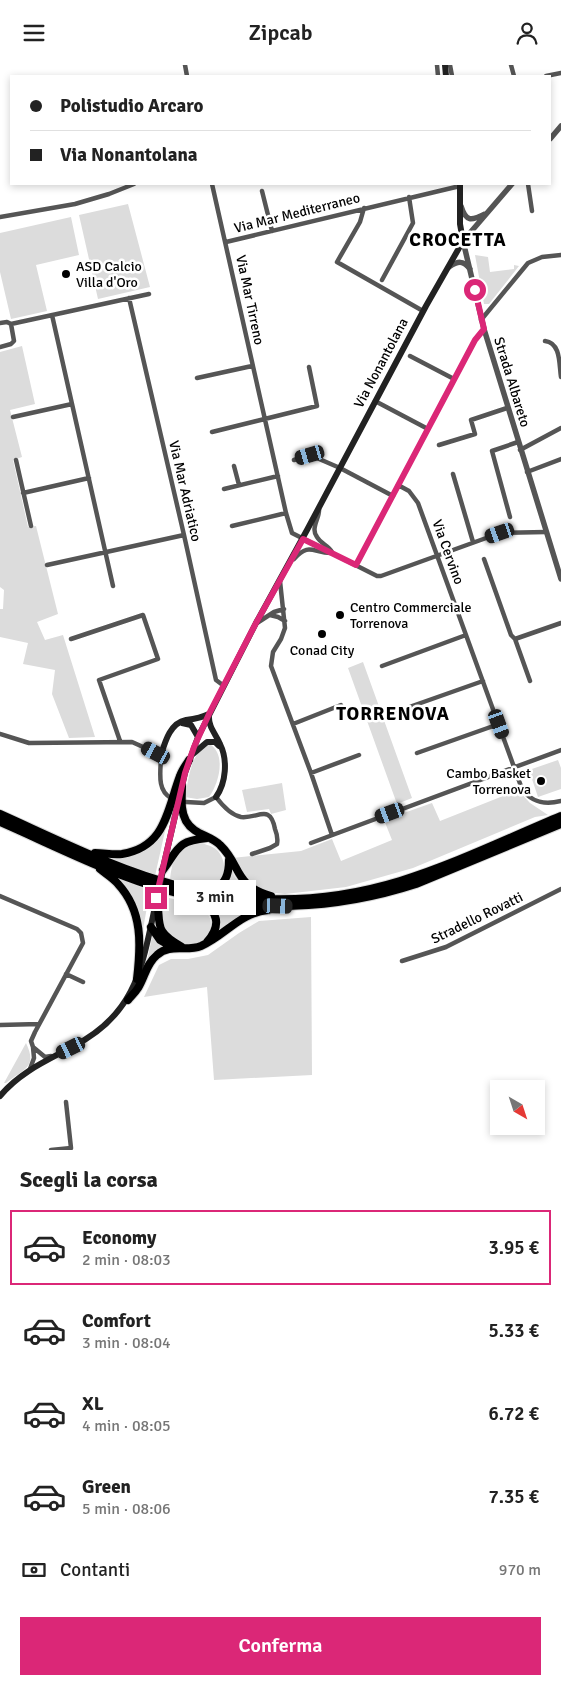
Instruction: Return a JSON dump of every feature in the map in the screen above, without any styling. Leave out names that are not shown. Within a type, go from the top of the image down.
[{"type":"highway","points":[[89,853],[129,853],[140,849],[157,835],[170,811],[180,774],[190,758]]},
{"type":"highway","points":[[182,786],[184,818],[193,829],[218,843],[238,874],[250,886],[282,899]]},
{"type":"highway","points":[[0,815],[154,879],[203,892],[249,898],[282,899],[317,898],[350,893],[398,881],[444,865],[561,816]]},
{"type":"highway","points":[[0,822],[140,882],[196,898],[251,905],[292,906]]},
{"type":"highway","points":[[128,1000],[137,990],[148,965],[162,951],[174,948],[194,948],[212,940],[249,914],[292,906],[342,902],[416,884],[561,824]]},
{"type":"highway","points":[[163,870],[174,852],[183,844],[193,839],[207,838]]},
{"type":"highway","points":[[203,892],[209,888],[216,887],[226,879],[229,858]]},
{"type":"highway","points":[[93,863],[118,884],[126,894],[134,910],[140,936],[137,979]]},
{"type":"highway","points":[[156,898],[157,917],[161,929],[169,940],[184,948]]},
{"type":"highway","points":[[196,898],[211,909],[216,920],[214,931],[205,943]]},
{"type":"highway","points":[[150,927],[160,940],[174,948]]},
{"type":"main road","points":[[460,185],[459,201],[463,241]]},
{"type":"main road","name":"Via Nonantolana","points":[[0,1096],[13,1082],[30,1069],[95,1034],[114,1017],[128,1000],[137,979],[182,786],[198,737],[256,623],[303,539],[423,311],[463,241]]},
{"type":"main road","points":[[161,755],[166,740],[176,724],[209,714],[210,726],[222,751],[225,764],[222,787],[216,797]]},
{"type":"main road","points":[[176,724],[184,723],[191,725],[198,737]]},
{"type":"main road","points":[[190,758],[200,746],[209,741],[215,742],[222,751]]},
{"type":"street","points":[[551,138],[561,126]]},
{"type":"street","points":[[0,217],[75,204],[132,185]]},
{"type":"street","name":"Via Mar Tirreno","points":[[212,185],[286,513],[292,533],[303,539]]},
{"type":"street","name":"Via Mar Mediterraneo","points":[[226,242],[460,185]]},
{"type":"street","name":"Via Nonantolana","points":[[463,241],[511,185]]},
{"type":"street","points":[[528,185],[532,211]]},
{"type":"street","points":[[262,191],[272,231]]},
{"type":"street","points":[[382,280],[413,223],[410,197]]},
{"type":"street","points":[[459,201],[463,212],[469,219],[473,220],[487,213]]},
{"type":"street","points":[[364,208],[360,221],[338,262],[423,311]]},
{"type":"street","name":"Strada Albareto","points":[[463,241],[484,329],[561,579]]},
{"type":"street","points":[[482,320],[528,263],[542,257],[561,255]]},
{"type":"street","points":[[446,269],[455,263],[461,262],[466,264],[471,271]]},
{"type":"street","points":[[0,323],[7,322],[12,324],[148,294]]},
{"type":"street","name":"Via Mar Adriatico","points":[[128,298],[216,680],[224,685]]},
{"type":"street","points":[[52,315],[113,586]]},
{"type":"street","points":[[0,347],[11,344],[14,341],[12,324]]},
{"type":"street","points":[[356,565],[475,340],[484,329]]},
{"type":"street","points":[[546,341],[554,343],[558,348],[561,377]]},
{"type":"street","points":[[410,356],[454,379]]},
{"type":"street","points":[[197,378],[252,366]]},
{"type":"street","points":[[212,433],[318,406],[309,367]]},
{"type":"street","points":[[376,401],[428,429]]},
{"type":"street","points":[[13,417],[72,404]]},
{"type":"street","points":[[439,445],[475,434],[472,420],[507,408]]},
{"type":"street","points":[[520,450],[561,428]]},
{"type":"street","name":"Strada Albareto","points":[[510,517],[492,451],[518,442]]},
{"type":"street","points":[[294,460],[310,455],[340,468],[393,496]]},
{"type":"street","points":[[527,472],[561,459]]},
{"type":"street","points":[[16,460],[31,526]]},
{"type":"street","points":[[234,466],[238,485]]},
{"type":"street","points":[[453,474],[473,542]]},
{"type":"street","points":[[224,489],[278,476]]},
{"type":"street","points":[[23,493],[89,478]]},
{"type":"street","name":"Via Cervino","points":[[398,485],[409,491],[418,503],[522,789],[531,798],[544,803],[561,801]]},
{"type":"street","points":[[319,507],[320,515],[314,526],[315,534],[318,539],[329,546],[333,553]]},
{"type":"street","points":[[232,526],[286,513]]},
{"type":"street","points":[[303,539],[371,573],[381,576],[500,533],[546,533]]},
{"type":"street","points":[[47,565],[184,535]]},
{"type":"street","points":[[288,565],[300,553],[308,549],[333,553]]},
{"type":"street","points":[[484,559],[511,635],[516,639],[530,681]]},
{"type":"street","points":[[280,581],[285,621],[284,633],[272,652],[271,665],[332,835]]},
{"type":"street","points":[[256,623],[284,609]]},
{"type":"street","points":[[71,639],[143,615],[158,659],[99,680],[120,741]]},
{"type":"street","points":[[269,615],[277,616],[285,621]]},
{"type":"street","points":[[516,639],[561,623]]},
{"type":"street","points":[[382,666],[466,635]]},
{"type":"street","points":[[398,711],[483,681]]},
{"type":"street","points":[[293,724],[341,705]]},
{"type":"street","points":[[417,753],[499,724]]},
{"type":"street","points":[[0,734],[29,743],[68,744],[120,741],[136,743],[161,755],[161,786],[164,793],[172,798]]},
{"type":"street","points":[[311,843],[561,750]]},
{"type":"street","points":[[311,773],[359,755]]},
{"type":"street","points":[[186,802],[204,803],[216,797],[236,815],[248,817],[267,814],[274,821],[278,840],[277,844],[252,854]]},
{"type":"street","name":"Stradello Rovatti","points":[[402,961],[446,947],[561,889]]},
{"type":"street","points":[[0,896],[78,929],[82,933],[83,943],[31,1041],[34,1058],[30,1069]]},
{"type":"street","points":[[66,974],[83,982]]},
{"type":"street","points":[[0,1025],[39,1024]]},
{"type":"street","points":[[33,1047],[45,1057],[55,1056]]},
{"type":"street","points":[[51,1150],[71,1148],[66,1101]]},
{"type":"shaded area","points":[[128,204],[150,287],[98,299],[79,215]]},
{"type":"shaded area","points":[[71,217],[79,255],[36,265],[47,311],[11,319],[0,272],[0,233]]},
{"type":"shaded area","points":[[475,255],[488,257],[490,272],[514,269],[514,265],[519,266],[489,304],[484,304]]},
{"type":"shaded area","points":[[22,346],[35,404],[10,410],[22,457],[13,460],[28,527],[36,526],[58,614],[37,622],[45,640],[63,635],[95,737],[69,738],[52,694],[55,670],[23,664],[28,643],[0,637],[0,609],[3,609],[4,590],[0,587],[0,352]]},
{"type":"shaded area","points":[[363,662],[412,798],[397,804],[348,668]]},
{"type":"shaded area","points":[[209,744],[215,748],[220,761],[216,785],[209,797],[197,799],[185,797],[189,774],[194,760],[198,753]]},
{"type":"shaded area","points":[[558,760],[561,768],[561,789],[538,797],[529,770]]},
{"type":"shaded area","points":[[282,783],[286,810],[271,814],[269,809],[247,812],[242,790]]},
{"type":"shaded area","points":[[518,790],[530,803],[548,815],[535,817],[413,868],[346,887],[285,894],[266,892],[250,884],[232,858],[301,851],[332,839],[341,861],[392,840],[384,820],[432,803],[440,821]]},
{"type":"shaded area","points":[[167,822],[155,876],[107,858],[128,856],[136,853]]},
{"type":"shaded area","points":[[196,842],[217,850],[223,859],[223,875],[217,883],[203,886],[170,879],[172,865],[176,856],[184,848]]},
{"type":"shaded area","points":[[231,869],[239,882],[250,893],[216,890]]},
{"type":"shaded area","points":[[110,875],[150,891],[141,940],[132,903]]},
{"type":"shaded area","points":[[165,897],[195,904],[205,909],[211,922],[208,934],[194,945],[187,946],[177,943],[170,937],[160,920]]},
{"type":"shaded area","points":[[212,907],[249,911],[235,919],[213,937]]},
{"type":"shaded area","points":[[311,917],[312,1075],[214,1080],[207,987],[144,997],[159,965],[171,959],[188,959],[208,955],[259,921]]},
{"type":"shaded area","points":[[152,937],[164,948],[147,961]]},
{"type":"shaded area","points":[[26,1043],[30,1058],[27,1067],[4,1083]]},
{"type":"place","name":"ASD Calcio Villa d'Oro","points":[[66,274]]},
{"type":"place","name":"Centro Commerciale Torrenova","points":[[340,615]]},
{"type":"place","name":"Conad City","points":[[322,634]]},
{"type":"place","name":"Cambo Basket Torrenova","points":[[541,781]]},
{"type":"district","name":"CROCETTA","points":[[458,240]]},
{"type":"district","name":"TORRENOVA","points":[[393,714]]},
{"type":"route","points":[[156,898],[185,773],[194,747],[256,623],[303,539],[356,565],[475,340],[484,329],[475,290]]}]
